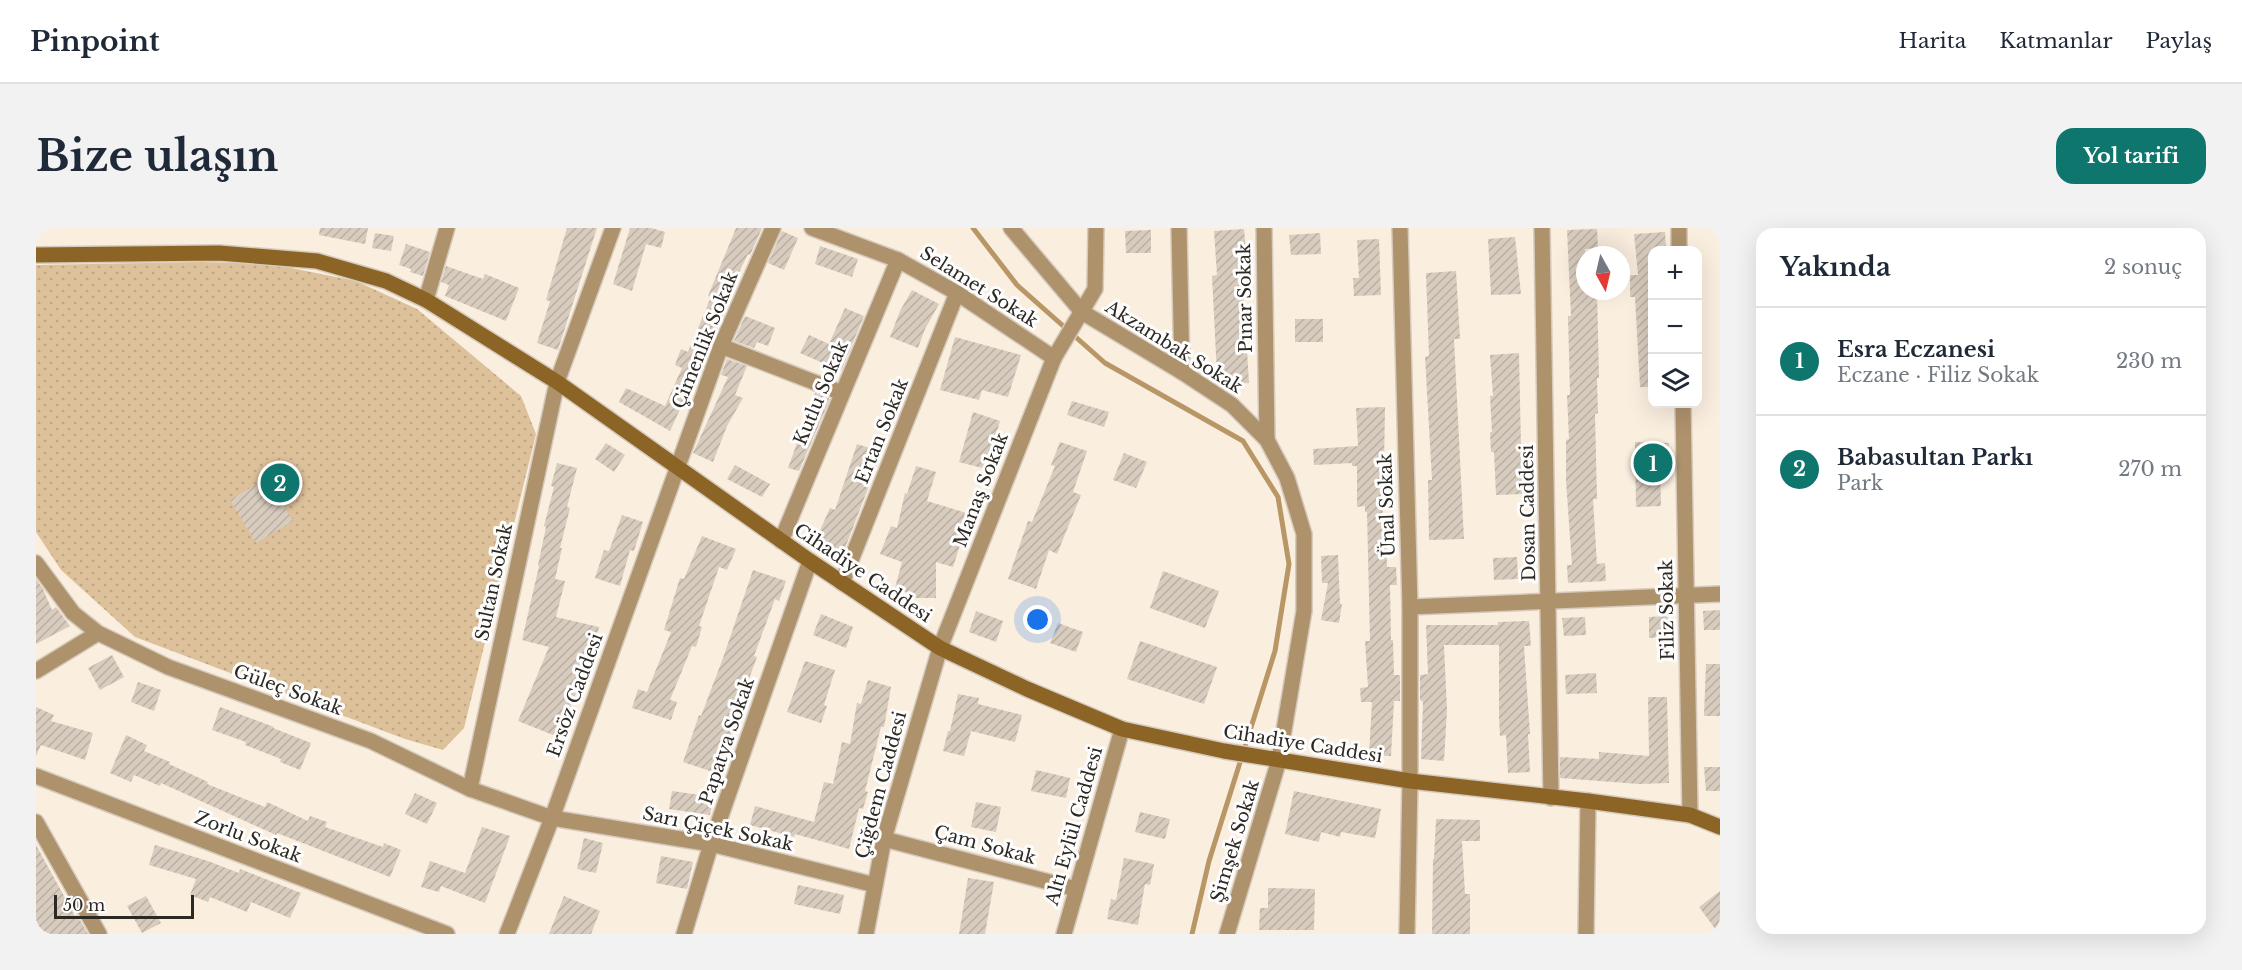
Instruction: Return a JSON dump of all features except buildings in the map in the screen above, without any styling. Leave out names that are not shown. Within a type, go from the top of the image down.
[{"type":"street","points":[[426,300],[447,228]]},
{"type":"street","name":"Sultan Sokak","points":[[470,789],[557,382],[613,228]]},
{"type":"street","name":"Çimenlik Sokak","points":[[676,468],[721,346],[773,228]]},
{"type":"street","name":"Selamet Sokak","points":[[812,228],[898,260],[1057,353]]},
{"type":"street","name":"Akzambak Sokak","points":[[1011,228],[1082,312],[1232,405],[1267,440],[1287,478],[1304,534],[1304,611],[1274,759]]},
{"type":"street","name":"Manaş Sokak","points":[[940,648],[1057,353],[1095,289],[1096,228]]},
{"type":"street","points":[[1179,228],[1182,372]]},
{"type":"street","name":"Pınar Sokak","points":[[1264,228],[1267,440]]},
{"type":"street","name":"Ünal Sokak","points":[[1400,228],[1410,607],[1407,934]]},
{"type":"street","name":"Dosan Caddesi","points":[[1542,228],[1551,798]]},
{"type":"street","points":[[1679,228],[1679,246]]},
{"type":"street","name":"Cihadiye Caddesi","points":[[36,255],[219,253],[317,261],[386,281],[426,300],[557,382],[781,541],[940,648],[1027,689],[1122,729],[1224,751],[1410,781],[1690,815],[1720,827]]},
{"type":"street","name":"Kutlu Sokak","points":[[781,541],[898,260]]},
{"type":"street","name":"Ertan Sokak","points":[[842,583],[957,293]]},
{"type":"street","points":[[721,346],[842,393]]},
{"type":"street","name":"Filiz Sokak","points":[[1683,408],[1690,815]]},
{"type":"street","name":"Ersöz Caddesi","points":[[507,934],[552,818],[676,468]]},
{"type":"street","name":"Papatya Sokak","points":[[684,934],[711,844],[810,561]]},
{"type":"street","name":"Güleç Sokak","points":[[36,563],[73,613],[98,633],[168,667],[371,741],[470,789],[552,818]]},
{"type":"street","points":[[1410,607],[1720,594]]},
{"type":"street","points":[[36,671],[98,633]]},
{"type":"street","name":"Çiğdem Caddesi","points":[[866,934],[884,839],[940,648]]},
{"type":"street","name":"Altı Eylül Caddesi","points":[[1064,934],[1122,729]]},
{"type":"street","name":"Şimşek Sokak","points":[[1227,934],[1274,759]]},
{"type":"street","name":"Zorlu Sokak","points":[[36,776],[447,934]]},
{"type":"street","points":[[1586,934],[1588,801]]},
{"type":"street","name":"Sarı Çiçek Sokak","points":[[552,818],[711,844],[875,885]]},
{"type":"street","points":[[36,822],[99,934]]},
{"type":"street","name":"Çam Sokak","points":[[884,839],[1076,890]]},
{"type":"shaded area","points":[[200,262],[271,264],[356,281],[417,309],[521,396],[536,434],[464,728],[443,750],[405,739],[135,637],[61,570],[36,532],[36,265]]},
{"type":"waterway","points":[[973,228],[1017,285],[1105,363],[1243,441],[1278,497],[1289,564],[1275,651],[1209,861],[1192,934]]},
{"type":"place","name":"Esra Eczanesi","points":[[1653,463]]},
{"type":"place","name":"Babasultan Parkı","points":[[280,483]]}]
